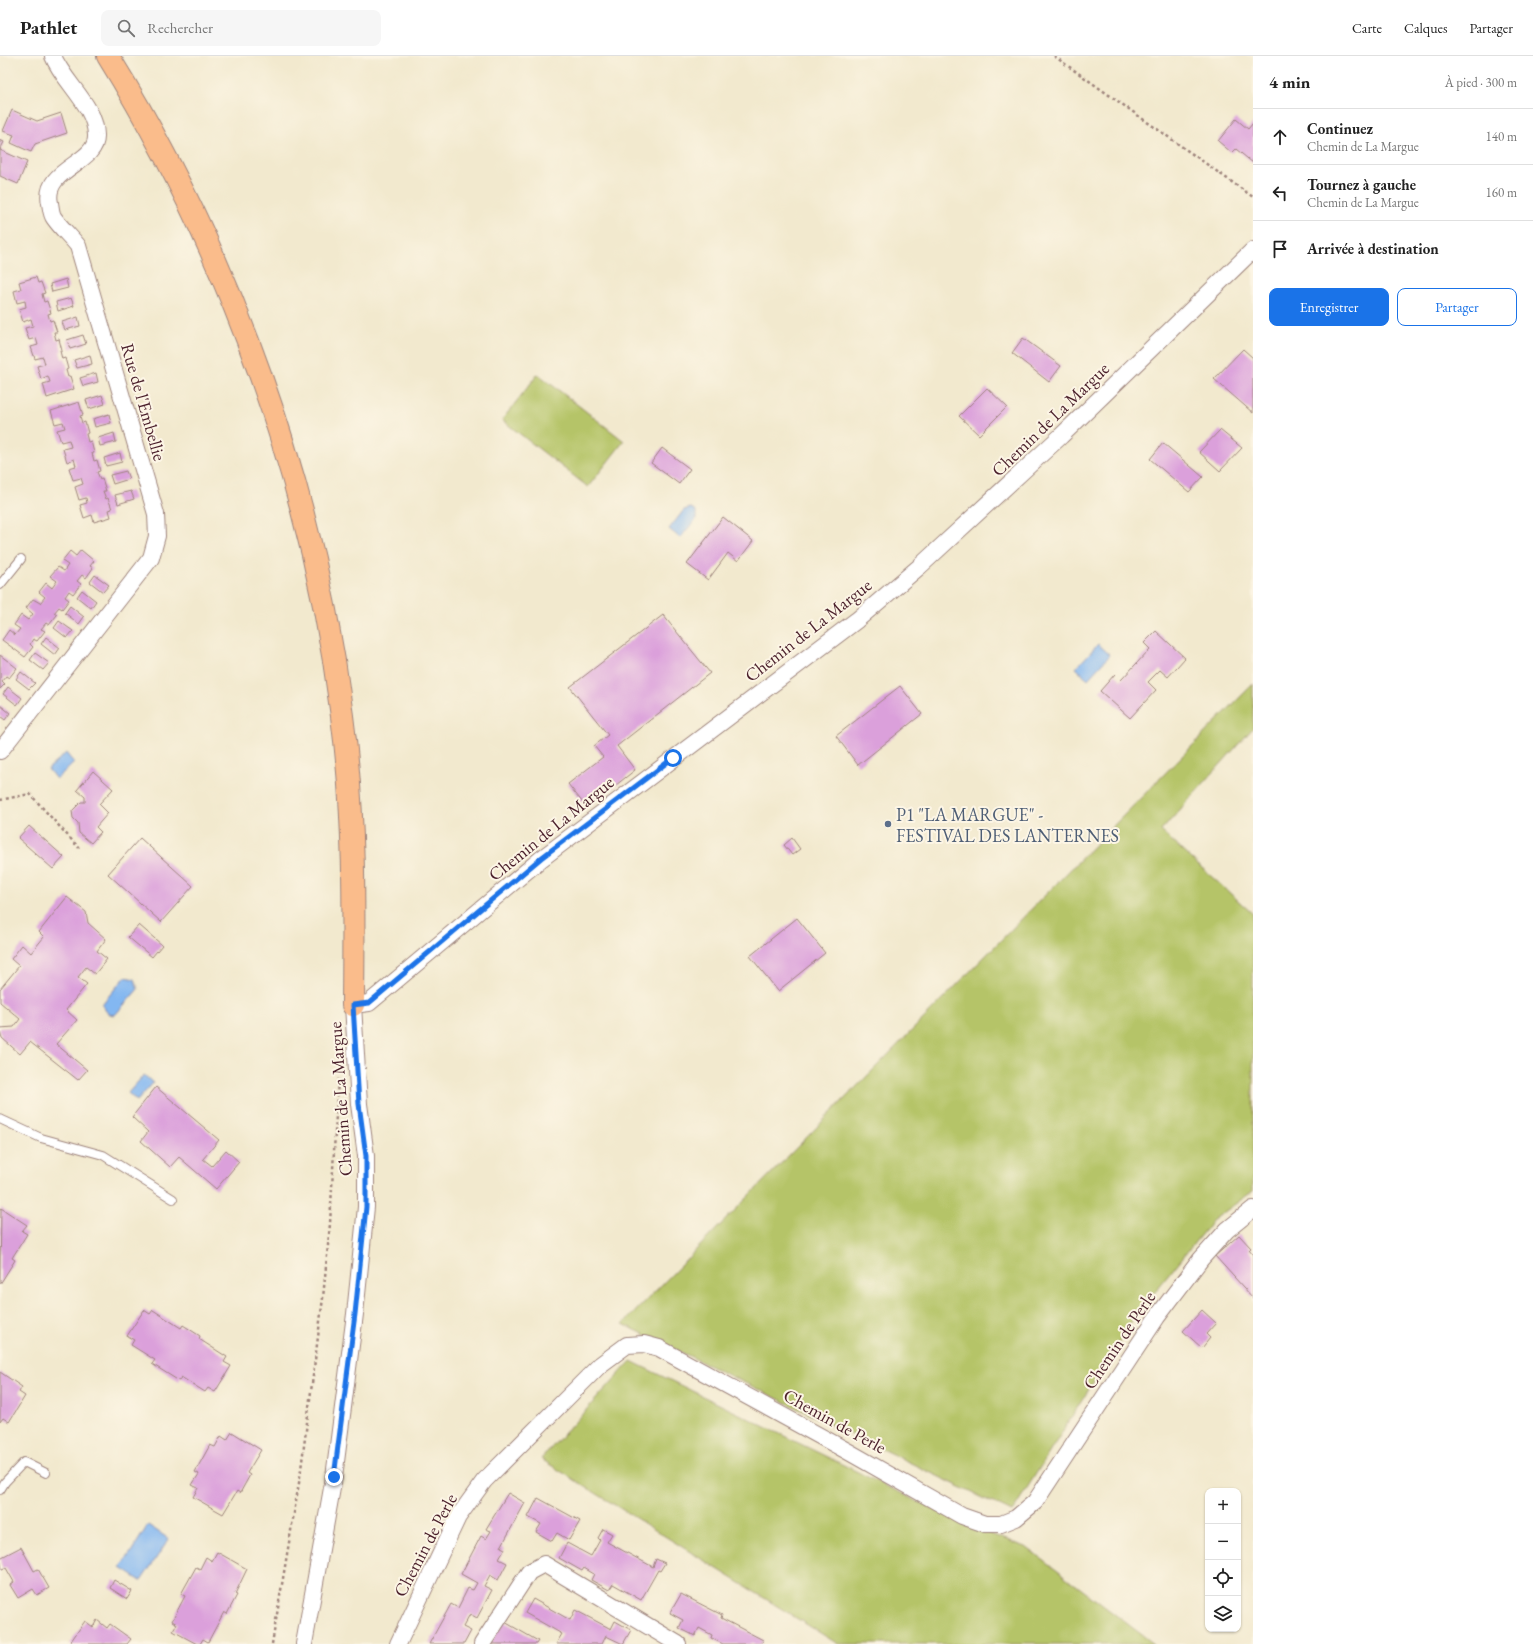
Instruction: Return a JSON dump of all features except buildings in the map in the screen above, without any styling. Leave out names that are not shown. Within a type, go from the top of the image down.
[{"type":"main road","points":[[108,56],[133,97],[208,243],[255,359],[292,475],[324,603],[342,716],[353,836],[353,1005]]},
{"type":"street","name":"Rue de l'Embellie","points":[[0,751],[151,558],[157,536],[156,514],[78,246],[53,217],[50,205],[49,198],[54,181],[91,151],[96,144],[93,118],[54,56]]},
{"type":"street","name":"Chemin de La Margue","points":[[304,1644],[334,1477],[355,1314],[366,1207],[366,1156],[359,1104],[353,1005],[369,1003],[541,858],[857,620],[920,567],[993,501],[1253,250]]},
{"type":"street","name":"Chemin de Perle","points":[[398,1644],[458,1517],[484,1481],[600,1365],[628,1345],[644,1344],[659,1348],[962,1516],[985,1524],[1001,1524],[1016,1518],[1035,1502],[1157,1317],[1201,1259],[1227,1230],[1253,1209]]},
{"type":"street","points":[[482,1644],[529,1572],[544,1564],[678,1644]]},
{"type":"lane","points":[[0,585],[21,559]]},
{"type":"lane","points":[[0,1119],[41,1138],[103,1155],[173,1199]]},
{"type":"lane","points":[[0,1490],[5,1482],[24,1462],[46,1474]]},
{"type":"path","points":[[1054,56],[1253,197]]},
{"type":"path","points":[[0,800],[30,794],[79,848]]},
{"type":"path","points":[[272,1644],[300,1477],[323,1298],[330,1224],[338,1072]]},
{"type":"green space","points":[[538,374],[624,441],[588,487],[502,420]]},
{"type":"green space","points":[[1253,684],[1253,728],[1161,831],[1253,914],[1253,1191],[1212,1221],[1133,1319],[1012,1512],[623,1324]]},
{"type":"green space","points":[[631,1361],[966,1525],[1026,1547],[1154,1644],[838,1644],[541,1459]]},
{"type":"water","points":[[691,508],[696,511],[696,519],[680,538],[669,529],[684,510]]},
{"type":"water","points":[[1098,644],[1110,655],[1088,679],[1076,668]]},
{"type":"water","points":[[66,753],[74,763],[56,779],[48,769]]},
{"type":"water","points":[[125,977],[135,979],[138,989],[115,1015],[109,1014],[102,1004]]},
{"type":"water","points":[[144,1075],[153,1083],[137,1101],[128,1093]]},
{"type":"water","points":[[148,1525],[169,1539],[141,1581],[121,1568]]},
{"type":"place","name":"P1 \"LA MARGUE\" - FESTIVAL DES LANTERNES","points":[[888,824]]},
{"type":"route","points":[[334,1477],[355,1314],[366,1207],[366,1156],[359,1104],[353,1005],[369,1003],[413,968],[541,858],[673,758]]}]
